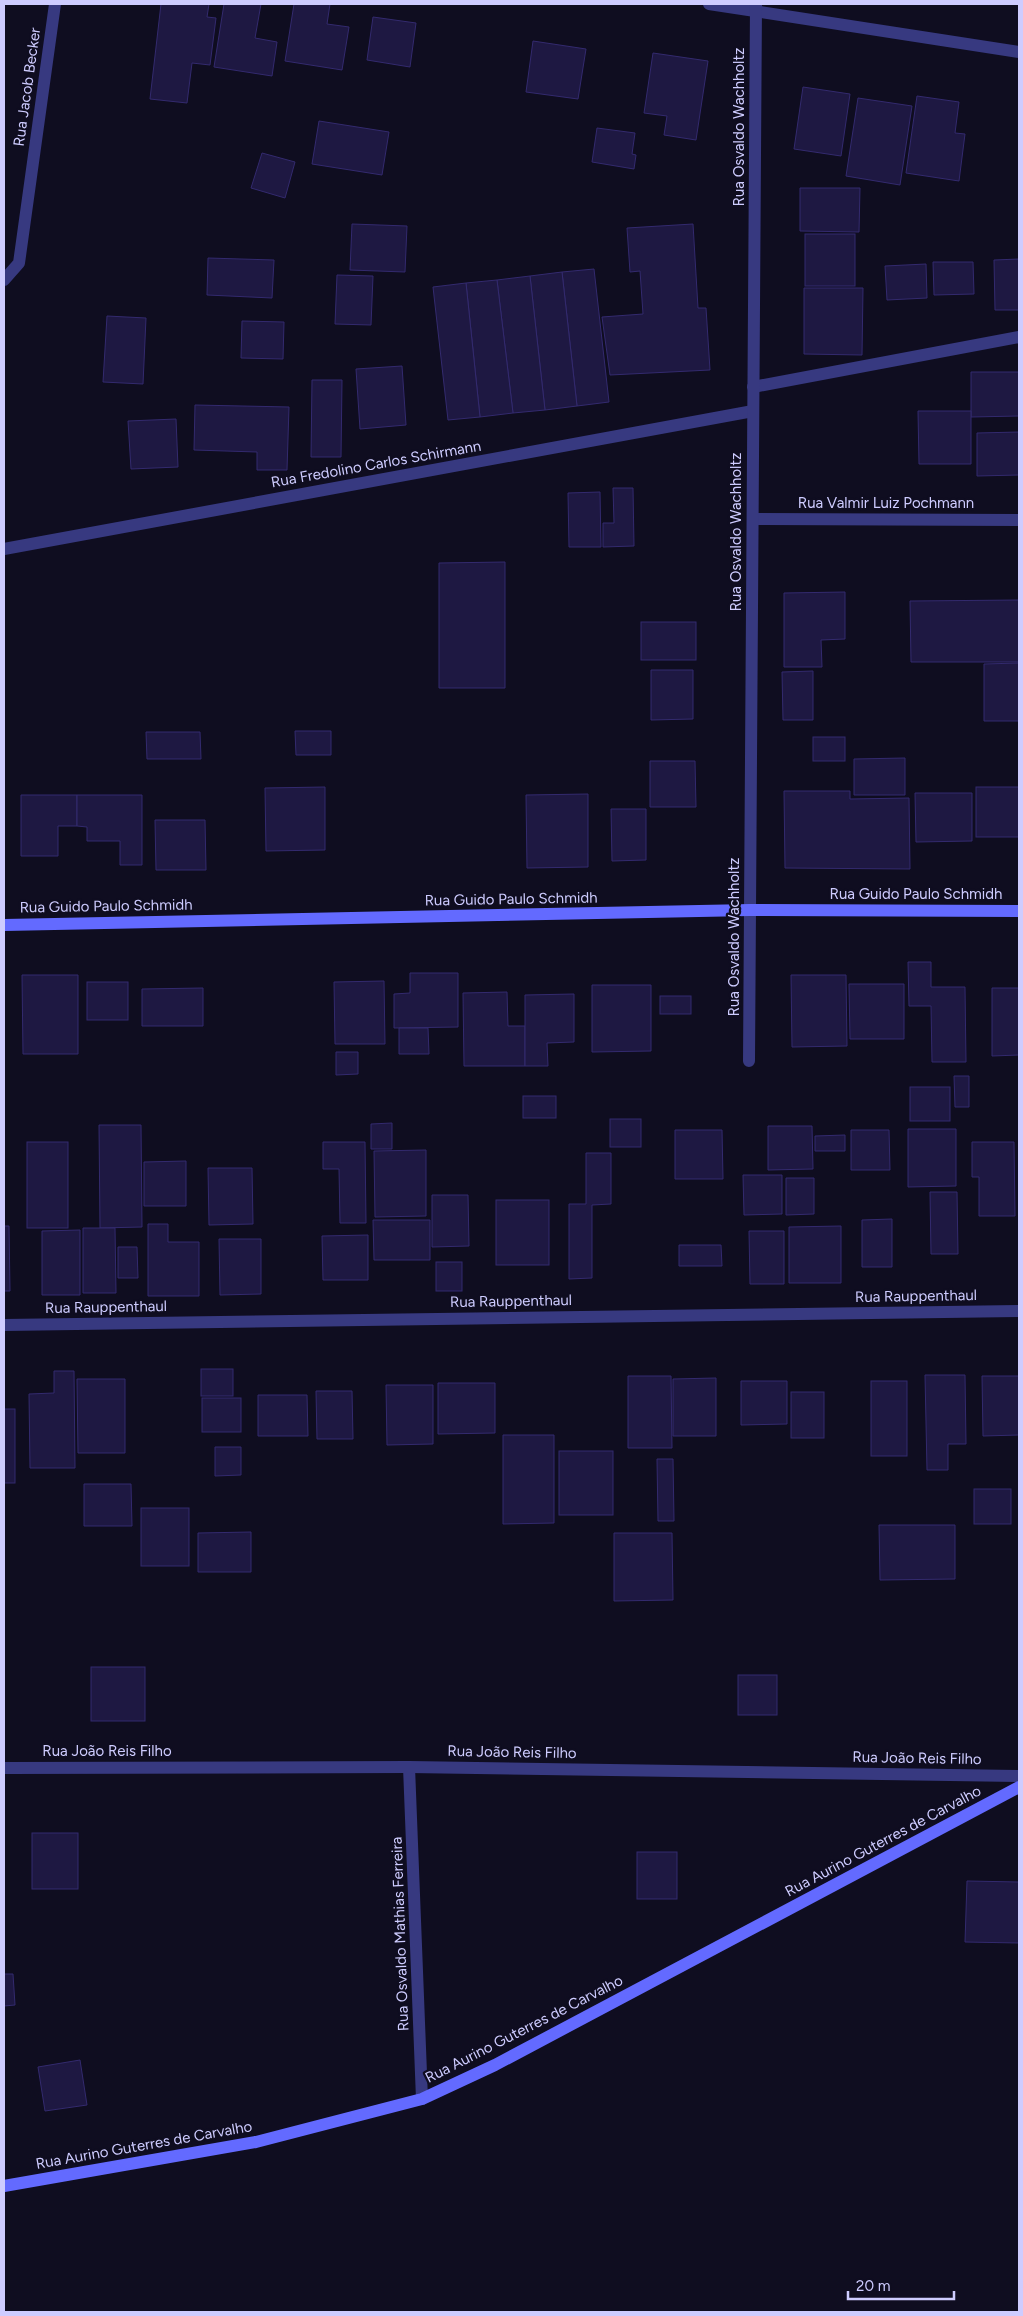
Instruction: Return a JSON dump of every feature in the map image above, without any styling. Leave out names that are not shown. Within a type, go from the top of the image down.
[{"type":"street","name":"Rua Jacob Becker","points":[[4,280],[19,263],[55,4]]},
{"type":"street","points":[[709,4],[756,7],[1019,52]]},
{"type":"street","name":"Rua Osvaldo Wachholtz","points":[[749,1061],[756,7]]},
{"type":"street","points":[[753,387],[1019,337]]},
{"type":"street","name":"Rua Fredolino Carlos Schirmann","points":[[4,549],[753,411]]},
{"type":"street","name":"Rua Valmir Luiz Pochmann","points":[[753,519],[1019,520]]},
{"type":"street","name":"Rua Guido Paulo Schmidh","points":[[4,925],[750,910],[1019,911]]},
{"type":"street","name":"Rua Rauppenthaul","points":[[4,1324],[1019,1310]]},
{"type":"street","name":"Rua João Reis Filho","points":[[4,1768],[409,1767],[1019,1776]]},
{"type":"street","name":"Rua Osvaldo Mathias Ferreira","points":[[409,1767],[422,2100]]},
{"type":"street","name":"Rua Aurino Guterres de Carvalho","points":[[4,2186],[256,2142],[422,2100],[495,2065],[1019,1787]]},
{"type":"building","points":[[161,4],[209,4],[207,17],[216,18],[210,65],[192,63],[187,103],[150,99]]},
{"type":"building","points":[[224,4],[261,4],[255,38],[277,42],[272,76],[214,67]]},
{"type":"building","points":[[294,4],[330,4],[327,24],[349,27],[342,70],[285,61]]},
{"type":"building","points":[[373,17],[416,23],[410,67],[367,60]]},
{"type":"building","points":[[533,41],[586,49],[578,99],[526,92]]},
{"type":"building","points":[[653,53],[708,61],[696,140],[664,135],[667,116],[644,113]]},
{"type":"building","points":[[803,87],[850,94],[841,156],[794,149]]},
{"type":"building","points":[[917,96],[959,102],[955,133],[965,134],[959,181],[906,173]]},
{"type":"building","points":[[858,98],[912,106],[900,185],[846,176]]},
{"type":"building","points":[[319,121],[389,132],[382,175],[312,164]]},
{"type":"building","points":[[597,128],[635,133],[632,154],[636,155],[634,169],[592,162]]},
{"type":"building","points":[[262,153],[295,162],[285,198],[251,188]]},
{"type":"building","points":[[800,188],[860,188],[859,232],[800,231]]},
{"type":"building","points":[[352,224],[407,226],[405,272],[350,270]]},
{"type":"building","points":[[693,224],[698,308],[706,308],[710,370],[610,375],[602,317],[643,314],[640,271],[630,272],[627,228]]},
{"type":"building","points":[[805,234],[855,234],[855,286],[805,286]]},
{"type":"building","points":[[208,258],[274,260],[272,298],[207,295]]},
{"type":"building","points":[[1019,259],[1019,310],[995,310],[994,260]]},
{"type":"building","points":[[933,262],[973,262],[974,294],[934,295]]},
{"type":"building","points":[[926,264],[927,298],[887,300],[885,266]]},
{"type":"building","points":[[594,269],[609,402],[577,406],[562,272]]},
{"type":"building","points":[[562,272],[577,406],[545,410],[530,276]]},
{"type":"building","points":[[337,275],[373,276],[371,325],[335,324]]},
{"type":"building","points":[[530,276],[545,410],[513,413],[497,280]]},
{"type":"building","points":[[497,280],[513,413],[480,417],[466,283]]},
{"type":"building","points":[[466,283],[480,417],[448,420],[433,287]]},
{"type":"building","points":[[804,288],[863,288],[862,355],[804,354]]},
{"type":"building","points":[[107,316],[146,318],[143,384],[103,382]]},
{"type":"building","points":[[242,321],[284,322],[283,359],[241,358]]},
{"type":"building","points":[[402,366],[406,425],[360,429],[356,369]]},
{"type":"building","points":[[971,372],[1019,372],[1019,416],[971,417]]},
{"type":"building","points":[[312,380],[342,380],[341,457],[311,457]]},
{"type":"building","points":[[195,405],[289,407],[287,470],[257,470],[257,452],[194,450]]},
{"type":"building","points":[[918,411],[971,411],[971,464],[919,464]]},
{"type":"building","points":[[176,419],[178,467],[131,469],[128,421]]},
{"type":"building","points":[[1019,432],[1019,475],[977,476],[977,433]]},
{"type":"building","points":[[613,488],[633,488],[634,546],[603,547],[603,523],[614,523]]},
{"type":"building","points":[[600,492],[601,547],[569,547],[568,493]]},
{"type":"building","points":[[505,562],[505,688],[439,688],[439,563]]},
{"type":"building","points":[[845,592],[845,639],[821,640],[822,667],[784,667],[784,593]]},
{"type":"building","points":[[1019,600],[1019,662],[911,662],[910,601]]},
{"type":"building","points":[[641,622],[696,622],[696,660],[641,660]]},
{"type":"building","points":[[1019,663],[1019,721],[984,721],[984,664]]},
{"type":"building","points":[[651,670],[693,670],[693,719],[651,720]]},
{"type":"building","points":[[813,671],[813,720],[783,720],[782,672]]},
{"type":"building","points":[[295,731],[331,731],[331,755],[296,755]]},
{"type":"building","points":[[146,732],[200,732],[201,759],[147,759]]},
{"type":"building","points":[[813,737],[845,737],[845,761],[813,761]]},
{"type":"building","points":[[905,758],[905,795],[854,795],[854,759]]},
{"type":"building","points":[[650,761],[695,761],[696,807],[650,807]]},
{"type":"building","points":[[325,787],[325,850],[266,851],[265,788]]},
{"type":"building","points":[[976,787],[1019,787],[1019,837],[976,837]]},
{"type":"building","points":[[784,791],[850,791],[850,799],[909,798],[910,869],[785,868]]},
{"type":"building","points":[[915,793],[972,793],[972,841],[916,842]]},
{"type":"building","points":[[588,794],[588,867],[527,868],[526,795]]},
{"type":"building","points":[[21,795],[77,795],[77,826],[58,826],[58,856],[21,856]]},
{"type":"building","points":[[77,795],[142,795],[142,865],[120,865],[120,841],[87,841],[87,827],[77,826]]},
{"type":"building","points":[[611,809],[646,809],[646,860],[612,861]]},
{"type":"building","points":[[155,820],[205,820],[206,870],[156,870]]},
{"type":"building","points":[[908,962],[931,962],[931,987],[965,987],[966,1062],[932,1062],[931,1006],[909,1006]]},
{"type":"building","points":[[410,973],[458,973],[458,1027],[394,1028],[394,994],[410,993]]},
{"type":"building","points":[[22,975],[78,975],[78,1054],[23,1054]]},
{"type":"building","points":[[791,975],[846,975],[847,1046],[792,1047]]},
{"type":"building","points":[[384,981],[385,1044],[335,1044],[334,982]]},
{"type":"building","points":[[87,982],[128,982],[128,1020],[87,1020]]},
{"type":"building","points":[[849,984],[904,984],[904,1039],[850,1039]]},
{"type":"building","points":[[592,985],[651,985],[651,1051],[592,1052]]},
{"type":"building","points":[[203,988],[203,1026],[142,1026],[142,989]]},
{"type":"building","points":[[992,988],[1019,988],[1019,1055],[992,1056]]},
{"type":"building","points":[[507,992],[508,1026],[525,1026],[525,1066],[464,1066],[463,993]]},
{"type":"building","points":[[574,994],[574,1042],[547,1043],[548,1066],[525,1066],[525,995]]},
{"type":"building","points":[[660,996],[691,996],[691,1014],[660,1014]]},
{"type":"building","points":[[399,1028],[428,1028],[429,1054],[399,1054]]},
{"type":"building","points":[[336,1052],[358,1052],[358,1074],[336,1075]]},
{"type":"building","points":[[954,1076],[969,1076],[969,1107],[955,1107]]},
{"type":"building","points":[[910,1087],[950,1087],[950,1121],[910,1121]]},
{"type":"building","points":[[523,1096],[556,1096],[556,1118],[523,1118]]},
{"type":"building","points":[[610,1119],[641,1119],[641,1147],[610,1147]]},
{"type":"building","points":[[392,1123],[392,1149],[371,1149],[371,1124]]},
{"type":"building","points":[[99,1125],[141,1125],[142,1227],[100,1228]]},
{"type":"building","points":[[768,1126],[812,1126],[813,1169],[768,1170]]},
{"type":"building","points":[[908,1129],[956,1129],[956,1186],[908,1187]]},
{"type":"building","points":[[675,1130],[722,1130],[723,1179],[675,1179]]},
{"type":"building","points":[[851,1130],[889,1130],[890,1170],[851,1170]]},
{"type":"building","points":[[845,1135],[845,1151],[815,1151],[815,1136]]},
{"type":"building","points":[[27,1142],[68,1142],[68,1228],[27,1228]]},
{"type":"building","points":[[323,1142],[365,1142],[366,1223],[340,1223],[339,1169],[323,1169]]},
{"type":"building","points":[[972,1142],[1014,1142],[1015,1216],[979,1216],[979,1177],[972,1177]]},
{"type":"building","points":[[426,1150],[426,1216],[375,1217],[374,1151]]},
{"type":"building","points":[[586,1153],[611,1153],[611,1204],[592,1205],[592,1278],[569,1279],[569,1204],[586,1204]]},
{"type":"building","points":[[186,1161],[186,1206],[144,1206],[144,1162]]},
{"type":"building","points":[[208,1168],[252,1168],[253,1224],[209,1225]]},
{"type":"building","points":[[743,1175],[782,1175],[782,1214],[744,1215]]},
{"type":"building","points":[[786,1178],[814,1178],[814,1214],[786,1215]]},
{"type":"building","points":[[930,1192],[957,1192],[958,1254],[931,1254]]},
{"type":"building","points":[[432,1195],[468,1195],[469,1246],[432,1247]]},
{"type":"building","points":[[496,1200],[549,1200],[549,1265],[496,1265]]},
{"type":"building","points":[[892,1219],[892,1267],[862,1267],[862,1220]]},
{"type":"building","points":[[373,1220],[430,1220],[430,1260],[374,1260]]},
{"type":"building","points":[[148,1224],[168,1224],[168,1242],[199,1242],[199,1296],[148,1296]]},
{"type":"building","points":[[4,1226],[9,1226],[10,1291],[4,1291]]},
{"type":"building","points":[[841,1226],[841,1283],[789,1283],[789,1227]]},
{"type":"building","points":[[83,1228],[115,1228],[116,1293],[83,1293]]},
{"type":"building","points":[[80,1230],[80,1295],[42,1295],[42,1231]]},
{"type":"building","points":[[749,1231],[784,1231],[784,1284],[750,1284]]},
{"type":"building","points":[[368,1235],[368,1280],[323,1280],[322,1236]]},
{"type":"building","points":[[219,1239],[261,1239],[261,1294],[220,1295]]},
{"type":"building","points":[[679,1245],[721,1245],[722,1266],[679,1266]]},
{"type":"building","points":[[118,1247],[137,1247],[138,1278],[118,1278]]},
{"type":"building","points":[[436,1262],[462,1262],[462,1291],[436,1291]]},
{"type":"building","points":[[201,1369],[233,1369],[233,1396],[201,1396]]},
{"type":"building","points":[[54,1371],[74,1371],[75,1468],[30,1468],[29,1394],[54,1393]]},
{"type":"building","points":[[925,1375],[965,1375],[966,1444],[948,1444],[948,1470],[927,1470]]},
{"type":"building","points":[[628,1376],[671,1376],[672,1448],[628,1448]]},
{"type":"building","points":[[982,1376],[1019,1376],[1019,1435],[983,1436]]},
{"type":"building","points":[[716,1378],[716,1436],[673,1436],[673,1379]]},
{"type":"building","points":[[77,1379],[125,1379],[125,1453],[78,1453]]},
{"type":"building","points":[[741,1381],[787,1381],[787,1424],[741,1425]]},
{"type":"building","points":[[871,1381],[907,1381],[907,1456],[871,1456]]},
{"type":"building","points":[[438,1383],[495,1383],[495,1433],[438,1434]]},
{"type":"building","points":[[386,1385],[433,1385],[433,1444],[387,1445]]},
{"type":"building","points":[[316,1391],[352,1391],[353,1439],[317,1439]]},
{"type":"building","points":[[791,1392],[824,1392],[824,1438],[791,1438]]},
{"type":"building","points":[[258,1395],[307,1395],[308,1436],[258,1436]]},
{"type":"building","points":[[202,1398],[241,1398],[241,1432],[202,1432]]},
{"type":"building","points":[[4,1409],[15,1409],[15,1483],[4,1483]]},
{"type":"building","points":[[503,1435],[554,1435],[554,1523],[503,1524]]},
{"type":"building","points":[[215,1447],[241,1447],[241,1475],[215,1476]]},
{"type":"building","points":[[559,1451],[613,1451],[613,1515],[559,1515]]},
{"type":"building","points":[[657,1459],[673,1459],[674,1521],[658,1521]]},
{"type":"building","points":[[84,1484],[131,1484],[132,1526],[84,1526]]},
{"type":"building","points":[[974,1489],[1011,1489],[1011,1524],[974,1524]]},
{"type":"building","points":[[141,1508],[189,1508],[189,1566],[141,1566]]},
{"type":"building","points":[[879,1525],[955,1525],[955,1579],[880,1580]]},
{"type":"building","points":[[251,1532],[251,1572],[198,1572],[198,1533]]},
{"type":"building","points":[[614,1533],[672,1533],[673,1600],[614,1601]]},
{"type":"building","points":[[91,1667],[145,1667],[145,1721],[91,1721]]},
{"type":"building","points":[[738,1675],[777,1675],[777,1715],[738,1715]]},
{"type":"building","points":[[32,1833],[78,1833],[78,1889],[32,1889]]},
{"type":"building","points":[[637,1852],[677,1852],[677,1899],[637,1899]]},
{"type":"building","points":[[967,1881],[1019,1882],[1019,1943],[965,1942]]},
{"type":"building","points":[[4,1974],[13,1974],[15,2005],[4,2006]]},
{"type":"building","points":[[80,2060],[87,2105],[45,2111],[38,2067]]}]
